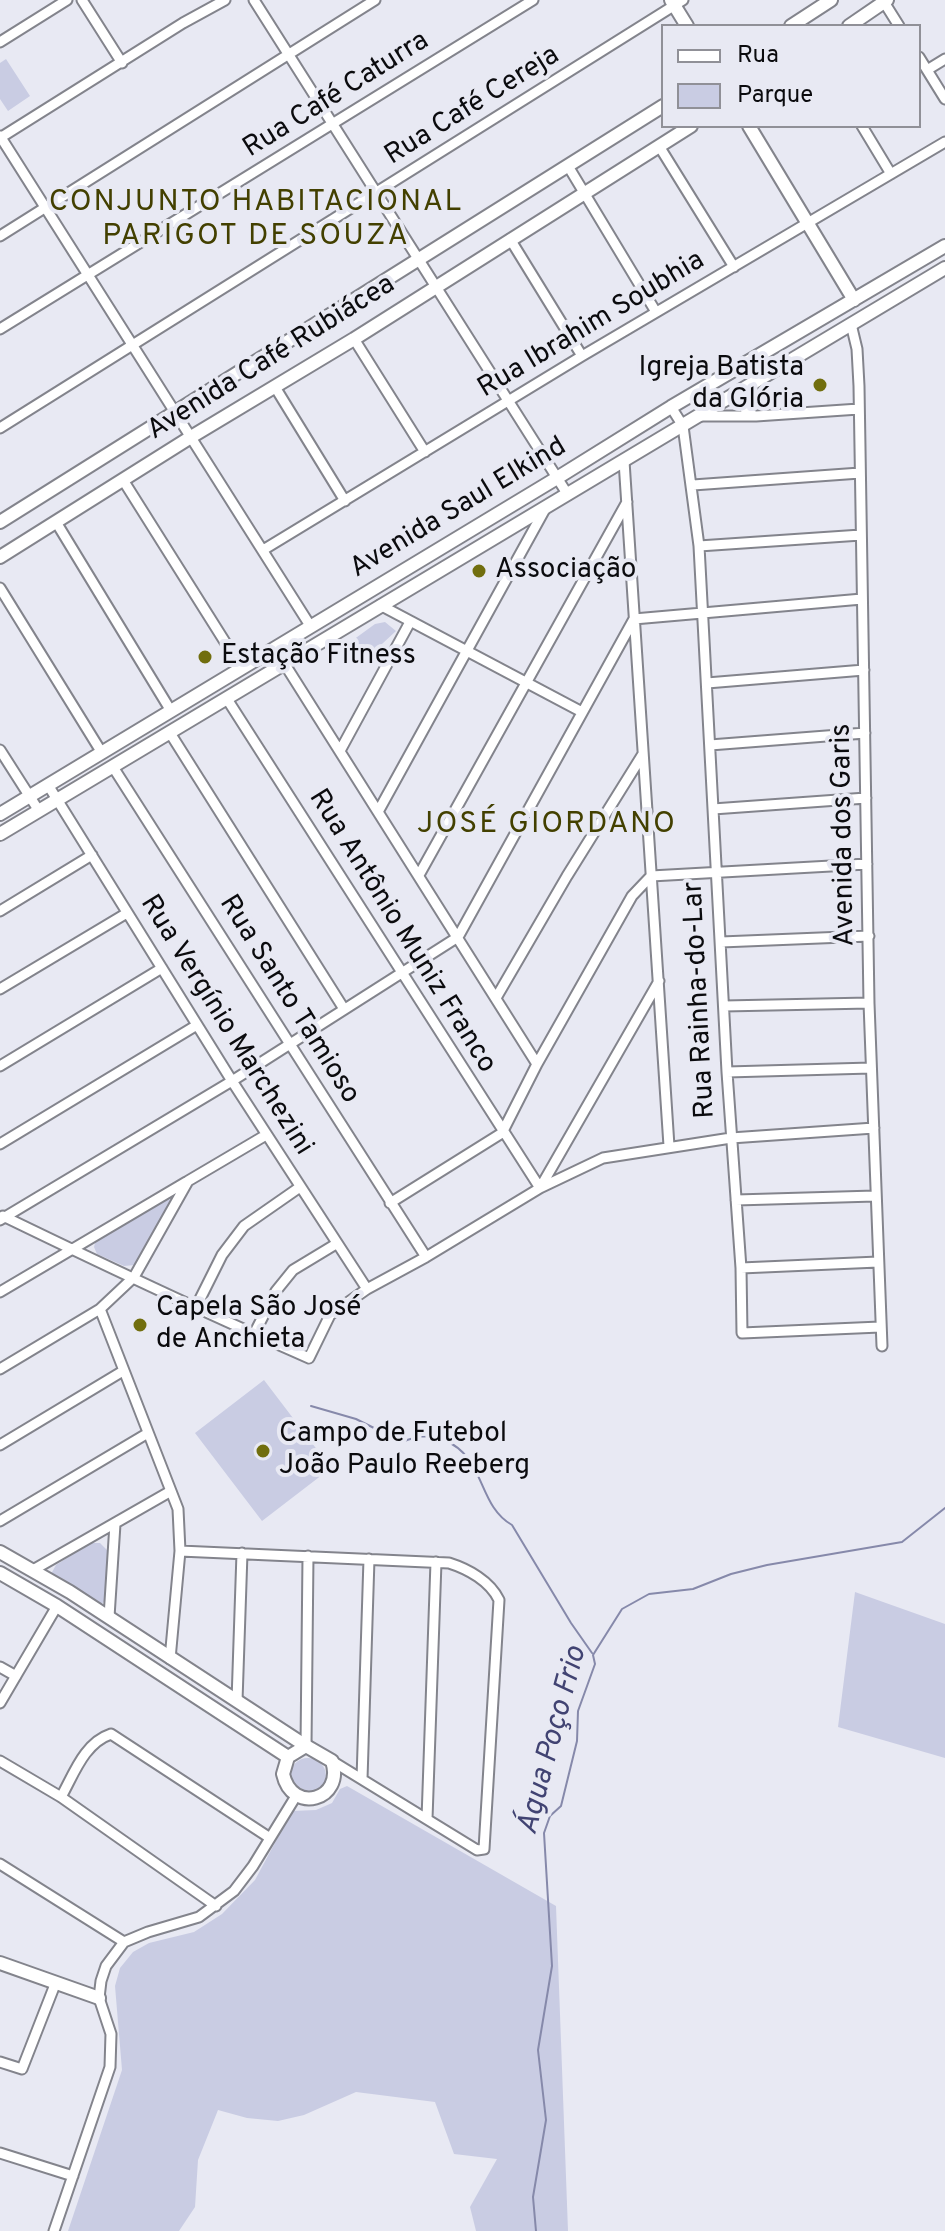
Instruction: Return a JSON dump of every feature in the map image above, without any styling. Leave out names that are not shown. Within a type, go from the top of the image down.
[{"type":"street","points":[[0,42],[67,0]]},
{"type":"street","points":[[82,0],[122,63]]},
{"type":"street","points":[[225,0],[0,137],[311,627]]},
{"type":"street","points":[[254,0],[568,495]]},
{"type":"street","points":[[0,236],[375,0]]},
{"type":"street","name":"Rua Café Caturra","points":[[0,329],[533,0]]},
{"type":"street","points":[[797,24],[831,0]]},
{"type":"street","points":[[852,24],[886,1],[898,24]]},
{"type":"street","points":[[676,2],[686,24]]},
{"type":"street","name":"Rua Café Cereja","points":[[0,428],[676,2]]},
{"type":"street","points":[[927,70],[945,59]]},
{"type":"street","points":[[921,60],[945,99]]},
{"type":"street","name":"Avenida Café Rubiácea","points":[[0,522],[661,107]]},
{"type":"street","name":"Avenida Café Rubiácea","points":[[0,557],[688,128]]},
{"type":"street","points":[[750,128],[854,300]]},
{"type":"street","points":[[863,128],[891,174]]},
{"type":"street","name":"Rua Ibrahim Soubhia","points":[[263,550],[582,356],[945,142]]},
{"type":"street","points":[[659,146],[734,267]]},
{"type":"street","points":[[568,166],[656,312]]},
{"type":"street","points":[[510,239],[582,356]]},
{"type":"street","name":"Avenida Saul Elkind","points":[[0,814],[671,407],[945,246]]},
{"type":"street","name":"Avenida Saul Elkind","points":[[0,834],[945,268]]},
{"type":"street","name":"Avenida dos Garis","points":[[854,300],[859,409],[869,1003],[882,1346]]},
{"type":"street","points":[[354,339],[425,452]]},
{"type":"street","points":[[275,387],[345,501]]},
{"type":"street","points":[[743,388],[742,403],[746,411],[756,416]]},
{"type":"street","points":[[671,407],[683,426]]},
{"type":"street","points":[[700,416],[756,416],[859,409]]},
{"type":"street","name":"Rua Rainha-do-Lar","points":[[683,426],[699,546],[727,1072],[741,1268],[742,1333],[880,1327]]},
{"type":"street","points":[[624,461],[669,1146]]},
{"type":"street","points":[[693,485],[860,473]]},
{"type":"street","points":[[123,480],[242,669]]},
{"type":"street","points":[[419,875],[627,502]]},
{"type":"street","points":[[379,810],[545,509]]},
{"type":"street","points":[[56,522],[171,711]]},
{"type":"street","points":[[699,546],[861,535]]},
{"type":"street","points":[[0,588],[102,753]]},
{"type":"street","points":[[634,619],[862,599]]},
{"type":"street","points":[[380,605],[582,712]]},
{"type":"street","points":[[2,1218],[232,1081],[458,937],[634,619]]},
{"type":"street","points":[[341,749],[410,622]]},
{"type":"street","points":[[284,663],[537,1064]]},
{"type":"street","points":[[707,683],[864,670]]},
{"type":"street","name":"Rua Antônio Muniz Franco","points":[[227,699],[540,1188]]},
{"type":"street","points":[[170,733],[344,1009]]},
{"type":"street","points":[[710,745],[865,733]]},
{"type":"street","points":[[0,750],[39,811]]},
{"type":"street","points":[[496,998],[643,754]]},
{"type":"street","name":"Rua Santo Tamioso","points":[[113,767],[426,1257]]},
{"type":"street","name":"Rua Vergínio Marchezini","points":[[48,785],[266,1135],[367,1289]]},
{"type":"street","points":[[713,809],[866,798]]},
{"type":"street","points":[[0,911],[92,855]]},
{"type":"street","points":[[390,1203],[502,1133],[537,1064],[632,896],[651,876],[867,864]]},
{"type":"street","points":[[0,989],[127,913]]},
{"type":"street","points":[[721,942],[869,936]]},
{"type":"street","points":[[0,1066],[162,968]]},
{"type":"street","points":[[540,1188],[659,981]]},
{"type":"street","points":[[724,1006],[869,1003]]},
{"type":"street","points":[[0,1144],[197,1025]]},
{"type":"street","points":[[727,1072],[871,1068]]},
{"type":"street","points":[[2,1218],[134,1277],[195,1309],[309,1358],[330,1315],[367,1289],[540,1188],[603,1158],[731,1138],[874,1128]]},
{"type":"street","points":[[0,1292],[266,1135]]},
{"type":"street","points":[[0,1369],[100,1309],[134,1277],[188,1181]]},
{"type":"street","points":[[195,1309],[222,1255],[244,1226],[300,1187]]},
{"type":"street","points":[[736,1200],[875,1196]]},
{"type":"street","points":[[254,1334],[276,1291],[293,1270],[336,1244]]},
{"type":"street","points":[[741,1268],[878,1262]]},
{"type":"street","points":[[100,1309],[178,1509],[180,1551],[170,1659]]},
{"type":"street","points":[[0,1445],[123,1371]]},
{"type":"street","points":[[0,1521],[148,1433]]},
{"type":"street","points":[[33,1570],[171,1491]]},
{"type":"street","points":[[109,1617],[115,1524]]},
{"type":"street","points":[[0,1552],[109,1617],[306,1746],[477,1850],[486,1846],[499,1600],[490,1588],[465,1569],[449,1563],[180,1551]]},
{"type":"street","points":[[237,1701],[242,1553]]},
{"type":"street","points":[[306,1746],[308,1556]]},
{"type":"street","points":[[362,1779],[369,1559]]},
{"type":"street","points":[[427,1819],[436,1562]]},
{"type":"street","points":[[0,1573],[57,1606],[288,1757]]},
{"type":"street","points":[[0,1703],[57,1606]]},
{"type":"street","points":[[0,1667],[16,1676]]},
{"type":"street","points":[[61,1797],[88,1750],[100,1737],[111,1734],[270,1838]]},
{"type":"street","points":[[306,1746],[288,1757],[283,1774],[285,1783],[296,1796],[312,1799],[327,1792],[334,1777],[332,1761]]},
{"type":"street","points":[[0,1761],[61,1797],[216,1906]]},
{"type":"street","points":[[54,2231],[110,2067],[111,2034],[99,1998],[102,1974],[124,1942],[188,1922],[216,1906],[241,1883],[296,1796]]},
{"type":"street","points":[[0,1864],[124,1942]]},
{"type":"street","points":[[0,1963],[99,1998]]},
{"type":"street","points":[[0,2062],[22,2069],[56,1982]]},
{"type":"street","points":[[0,2153],[73,2176]]},
{"type":"green space","points":[[6,59],[30,96],[8,111],[0,99],[0,63]]},
{"type":"green space","points":[[385,622],[396,631],[369,656],[342,648],[375,624]]},
{"type":"green space","points":[[167,1198],[171,1200],[170,1205],[135,1265],[124,1266],[97,1254],[94,1247],[96,1239]]},
{"type":"green space","name":"Campo de Futebol João Paulo Reeberg","points":[[264,1380],[331,1468],[262,1521],[195,1433]]},
{"type":"green space","points":[[90,1543],[100,1543],[109,1552],[107,1600],[98,1606],[51,1574],[56,1565]]},
{"type":"green space","points":[[855,1592],[945,1624],[945,1758],[838,1727]]},
{"type":"green space","points":[[308,1758],[321,1763],[326,1776],[321,1789],[308,1794],[295,1789],[290,1776],[295,1763]]},
{"type":"green space","points":[[347,1786],[556,1906],[568,2231],[476,2231],[470,2207],[497,2159],[454,2154],[435,2102],[356,2092],[304,2115],[278,2121],[247,2118],[218,2110],[198,2160],[195,2207],[179,2231],[68,2231],[122,2070],[115,1986],[120,1968],[133,1952],[149,1943],[194,1932],[222,1914],[255,1880],[292,1811],[316,1810],[332,1803],[340,1789]]},
{"type":"waterway","points":[[311,1406],[356,1419],[402,1442],[417,1437],[432,1437],[458,1448],[475,1469],[493,1506],[512,1525],[592,1653]]},
{"type":"waterway","name":"Água Poço Frio","points":[[536,2231],[533,2197],[546,2120],[538,2050],[552,1966],[544,1833],[550,1816],[561,1806],[577,1741],[578,1711],[595,1664],[593,1655],[622,1609],[649,1594],[693,1589],[731,1574],[767,1565],[902,1542],[945,1508]]},
{"type":"place","name":"Igreja Batista da Glória","points":[[820,385]]},
{"type":"place","name":"Associação","points":[[479,571]]},
{"type":"place","name":"Estação Fitness","points":[[205,657]]},
{"type":"place","name":"Capela São José de Anchieta","points":[[140,1325]]},
{"type":"place","name":"Campo de Futebol João Paulo Reeberg","points":[[263,1451]]},
{"type":"district","name":"CONJUNTO HABITACIONAL PARIGOT DE SOUZA","points":[[256,221]]},
{"type":"district","name":"JOSÉ GIORDANO","points":[[547,826]]}]
